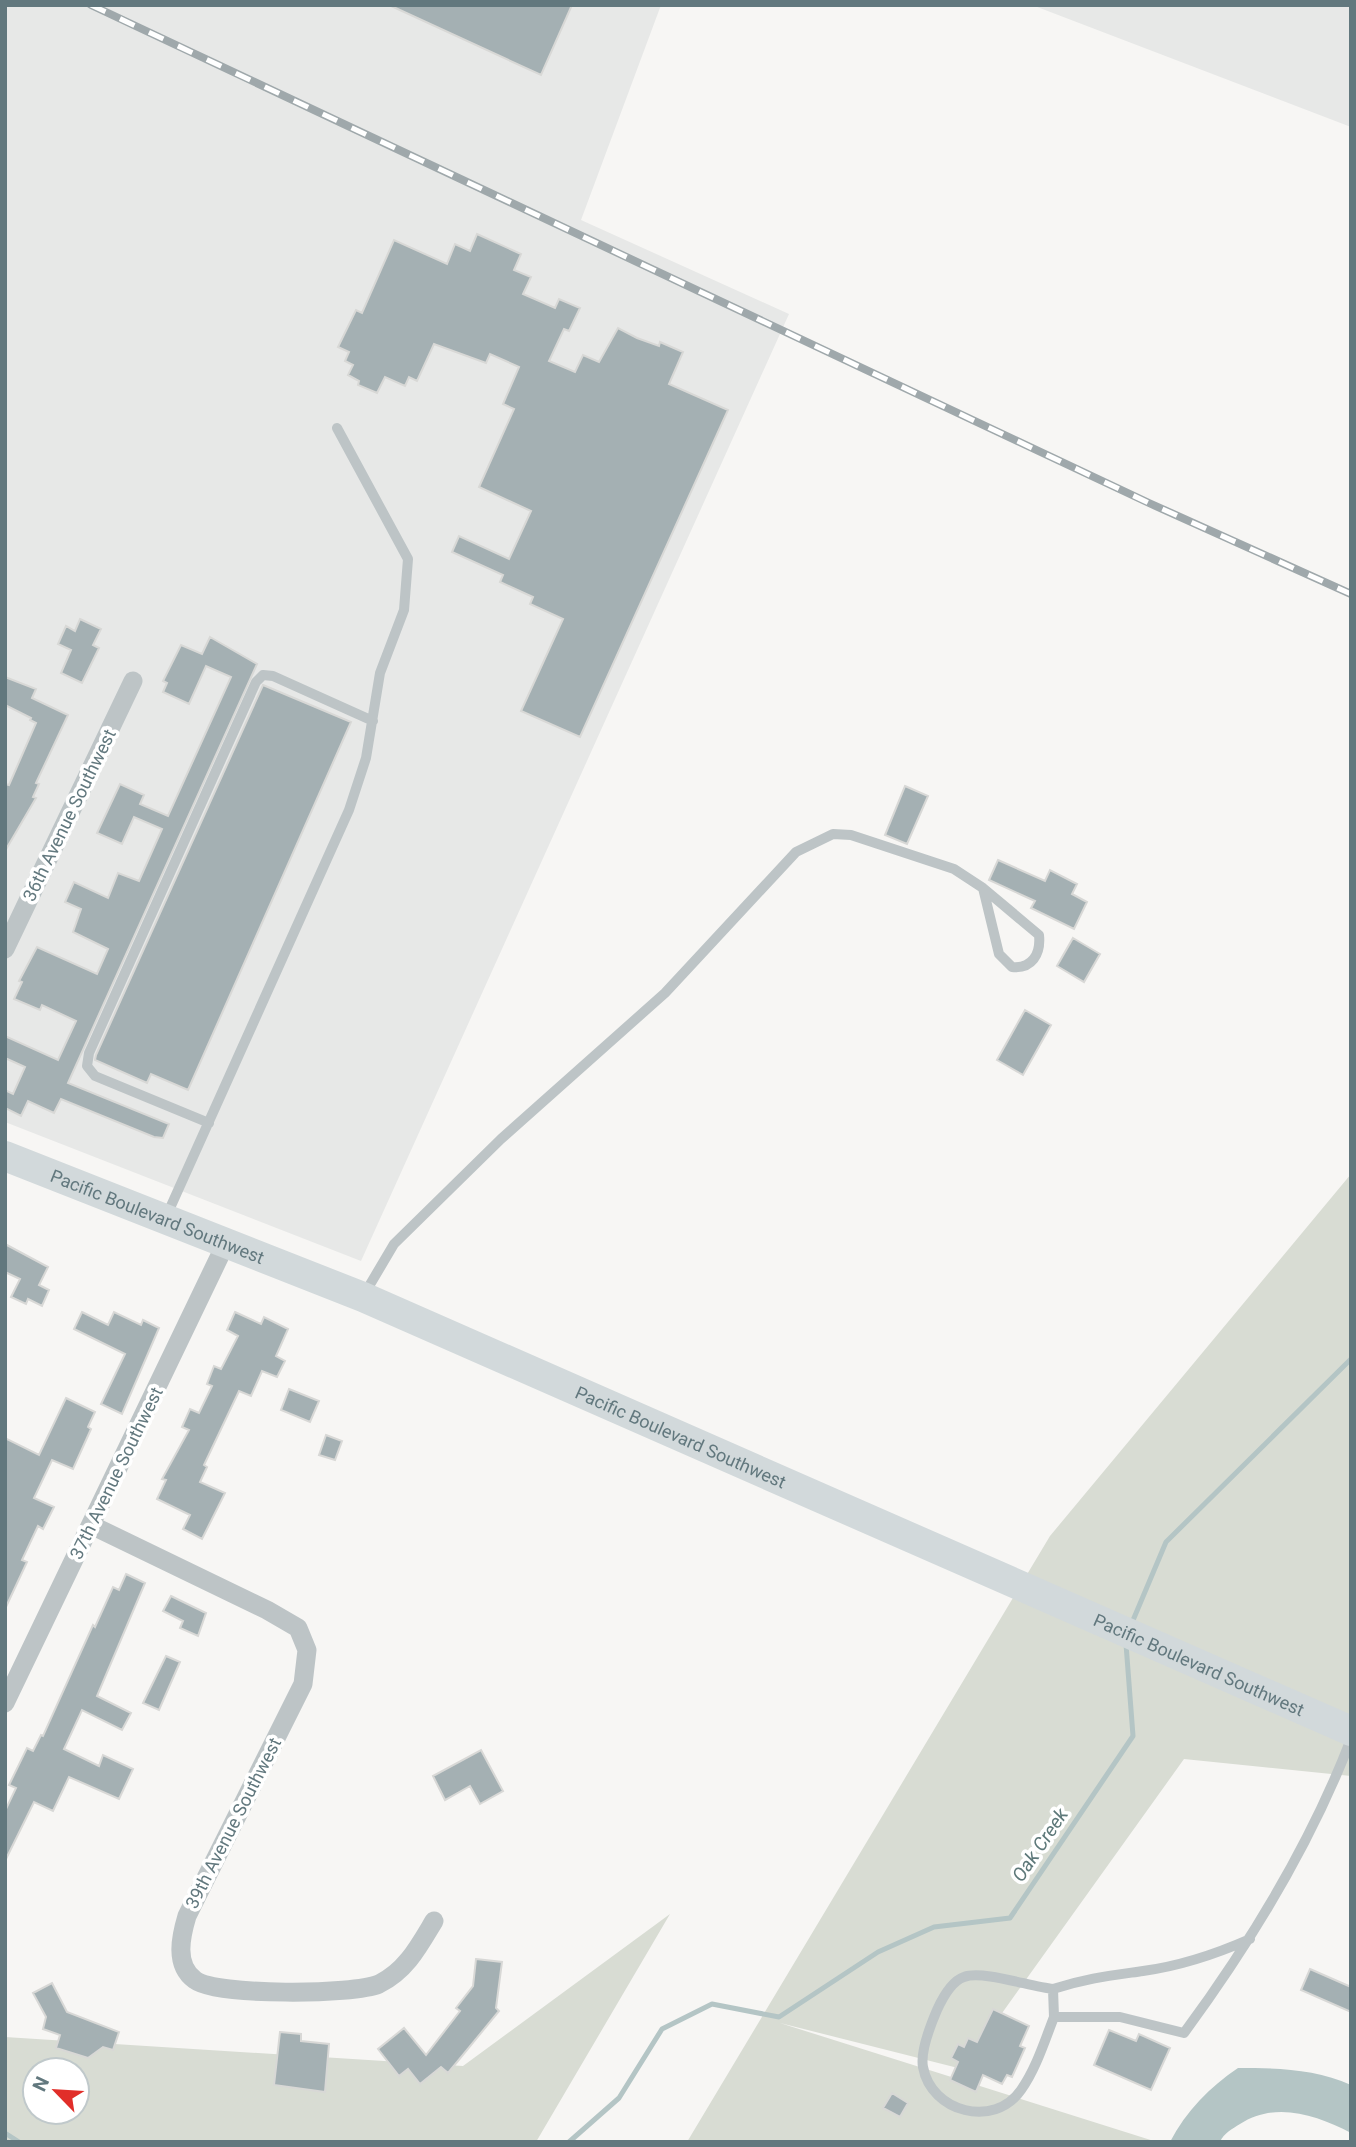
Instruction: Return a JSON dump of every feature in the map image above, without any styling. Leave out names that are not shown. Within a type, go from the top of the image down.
[{"type":"main road","name":"Pacific Boulevard Southwest","points":[[5,1156],[363,1297],[1351,1731]]},
{"type":"street","name":"36th Avenue Southwest","points":[[5,949],[133,681]]},
{"type":"street","name":"37th Avenue Southwest","points":[[5,1703],[226,1243]]},
{"type":"street","name":"39th Avenue Southwest","points":[[91,1525],[267,1609],[298,1628],[307,1650],[303,1684],[187,1916],[180,1939],[188,1973],[195,1981],[227,1990],[345,1991],[377,1985],[395,1974],[413,1957],[434,1921]]},
{"type":"lane","points":[[165,1221],[220,1092],[349,810],[366,758],[380,673],[404,610],[408,559],[337,428]]},
{"type":"lane","points":[[209,1123],[94,1076],[87,1066],[89,1053],[256,682],[263,675],[273,676],[373,721]]},
{"type":"lane","points":[[363,1297],[394,1244],[501,1139],[665,993],[796,852],[833,834],[851,835],[954,869],[983,888],[1038,935],[1040,946],[1033,961],[1023,968],[1012,967],[999,954],[983,888]]},
{"type":"lane","points":[[1054,2017],[1120,2017],[1184,2034],[1250,1939],[1295,1862],[1335,1780],[1351,1739]]},
{"type":"lane","points":[[1053,1989],[1054,2017],[1021,2091],[989,2112],[975,2113],[938,2097],[927,2080],[922,2063],[933,2020],[953,1986],[963,1977],[983,1976],[1053,1989],[1092,1976],[1144,1971],[1212,1955],[1250,1939]]},
{"type":"shaded area","points":[[5,5],[661,5],[581,220],[789,314],[361,1261],[5,1122]]},
{"type":"shaded area","points":[[1032,5],[1351,5],[1351,127]]},
{"type":"shaded area","points":[[1351,1174],[1351,1776],[1184,1759],[962,2069],[780,2023],[1157,2142],[687,2142],[1050,1536]]},
{"type":"shaded area","points":[[670,1914],[536,2142],[5,2142],[5,2037],[463,2066]]},
{"type":"shaded area","points":[[1238,2068],[1310,2073],[1351,2085],[1351,2133],[1310,2116],[1282,2112],[1253,2117],[1228,2132],[1220,2142],[1170,2142],[1183,2120],[1200,2101]]},
{"type":"building","points":[[389,5],[572,5],[541,75]]},
{"type":"building","points":[[477,234],[521,254],[514,270],[531,277],[523,294],[555,308],[559,299],[580,308],[569,331],[564,329],[549,361],[575,372],[583,355],[599,362],[618,328],[637,338],[659,346],[660,342],[683,352],[669,384],[728,410],[580,737],[521,711],[563,619],[530,604],[533,597],[500,582],[503,575],[452,552],[459,536],[509,559],[531,511],[479,487],[514,409],[503,404],[519,367],[490,354],[486,363],[434,344],[417,381],[409,377],[405,386],[385,377],[377,393],[358,385],[359,381],[348,375],[353,365],[345,361],[349,352],[338,347],[356,310],[362,313],[394,240],[447,264],[455,244],[470,251]]},
{"type":"building","points":[[80,619],[101,629],[93,645],[99,648],[82,683],[61,673],[71,650],[58,644],[66,626],[75,631]]},
{"type":"building","points":[[210,637],[257,664],[68,1083],[169,1124],[163,1138],[154,1137],[61,1099],[54,1113],[28,1101],[21,1116],[5,1108],[5,1090],[13,1094],[25,1067],[5,1058],[5,1036],[58,1060],[76,1021],[42,1005],[40,1010],[14,999],[22,982],[19,981],[37,947],[97,974],[108,949],[73,932],[81,909],[65,902],[74,882],[108,898],[118,873],[139,881],[162,829],[134,817],[122,844],[97,833],[120,784],[144,795],[140,804],[168,816],[231,677],[206,666],[189,704],[163,692],[167,683],[163,681],[181,645],[202,654]]},
{"type":"building","points":[[5,677],[36,689],[32,698],[68,715],[36,783],[39,784],[33,797],[36,798],[5,851],[5,784],[9,785],[36,723],[5,705]]},
{"type":"building","points":[[263,685],[351,722],[188,1090],[151,1074],[147,1083],[95,1060],[96,1055]]},
{"type":"building","points":[[905,786],[928,796],[907,844],[885,835]]},
{"type":"building","points":[[998,860],[1045,881],[1050,870],[1077,884],[1072,894],[1087,902],[1074,929],[1031,908],[1035,901],[989,880]]},
{"type":"building","points":[[1073,938],[1100,954],[1084,982],[1057,966]]},
{"type":"building","points":[[1025,1010],[1051,1025],[1023,1075],[997,1060]]},
{"type":"building","points":[[5,1244],[48,1267],[39,1285],[49,1290],[42,1306],[28,1299],[26,1304],[11,1297],[20,1279],[5,1272]]},
{"type":"building","points":[[82,1312],[108,1325],[114,1312],[141,1325],[143,1320],[159,1328],[122,1414],[101,1404],[125,1354],[74,1329]]},
{"type":"building","points":[[235,1312],[261,1324],[264,1317],[288,1329],[276,1356],[285,1361],[277,1377],[262,1371],[251,1396],[239,1391],[204,1465],[207,1467],[200,1482],[225,1493],[202,1539],[183,1529],[190,1515],[157,1499],[166,1480],[162,1479],[189,1430],[182,1427],[190,1409],[199,1413],[212,1386],[207,1384],[214,1366],[221,1369],[238,1336],[227,1330]]},
{"type":"building","points":[[289,1389],[319,1401],[310,1422],[281,1410]]},
{"type":"building","points":[[66,1398],[95,1412],[88,1427],[91,1429],[73,1469],[52,1460],[34,1498],[54,1507],[43,1529],[38,1526],[22,1560],[27,1562],[5,1609],[5,1438],[39,1455]]},
{"type":"building","points":[[326,1435],[342,1441],[335,1460],[319,1455]]},
{"type":"building","points":[[126,1574],[145,1583],[97,1696],[131,1713],[122,1730],[82,1710],[64,1749],[99,1766],[103,1755],[133,1769],[119,1799],[69,1777],[53,1811],[34,1802],[5,1861],[5,1811],[16,1788],[9,1785],[27,1748],[33,1751],[41,1735],[43,1736],[93,1625],[95,1627],[113,1587],[119,1590]]},
{"type":"building","points":[[171,1596],[206,1613],[198,1636],[180,1628],[183,1621],[163,1611]]},
{"type":"building","points":[[166,1656],[180,1662],[159,1710],[143,1703]]},
{"type":"building","points":[[481,1750],[503,1791],[480,1804],[470,1786],[445,1800],[433,1776]]},
{"type":"building","points":[[476,1959],[502,1962],[496,2008],[499,2011],[448,2073],[441,2067],[420,2084],[408,2069],[399,2076],[378,2049],[404,2028],[426,2055],[460,2011],[456,2008],[473,1986]]},
{"type":"building","points":[[1310,1969],[1351,1987],[1351,2012],[1301,1990]]},
{"type":"building","points":[[52,1983],[67,2012],[119,2032],[113,2050],[103,2047],[91,2056],[82,2056],[56,2048],[60,2035],[43,2029],[46,2017],[33,1993]]},
{"type":"building","points":[[993,2009],[1029,2026],[1020,2046],[1025,2048],[1012,2077],[1007,2075],[1002,2084],[983,2075],[976,2092],[950,2080],[958,2062],[951,2058],[958,2044],[964,2047],[968,2038],[977,2042]]},
{"type":"building","points":[[1109,2030],[1136,2041],[1139,2034],[1170,2048],[1151,2090],[1094,2065]]},
{"type":"building","points":[[280,2032],[301,2034],[301,2041],[329,2044],[325,2092],[274,2085]]},
{"type":"building","points":[[892,2093],[908,2103],[900,2117],[883,2108]]},
{"type":"waterway","name":"Oak Creek","points":[[1131,1625],[1166,1542],[1351,1359]]},
{"type":"waterway","name":"Oak Creek","points":[[569,2142],[619,2098],[662,2029],[712,2004],[779,2017],[878,1952],[934,1927],[1010,1918],[1133,1736],[1126,1644]]},
{"type":"waterway","name":"Oak Creek","points":[[5,2133],[19,2142]]},
{"type":"railway","points":[[91,5],[1149,503],[1351,594]]}]
